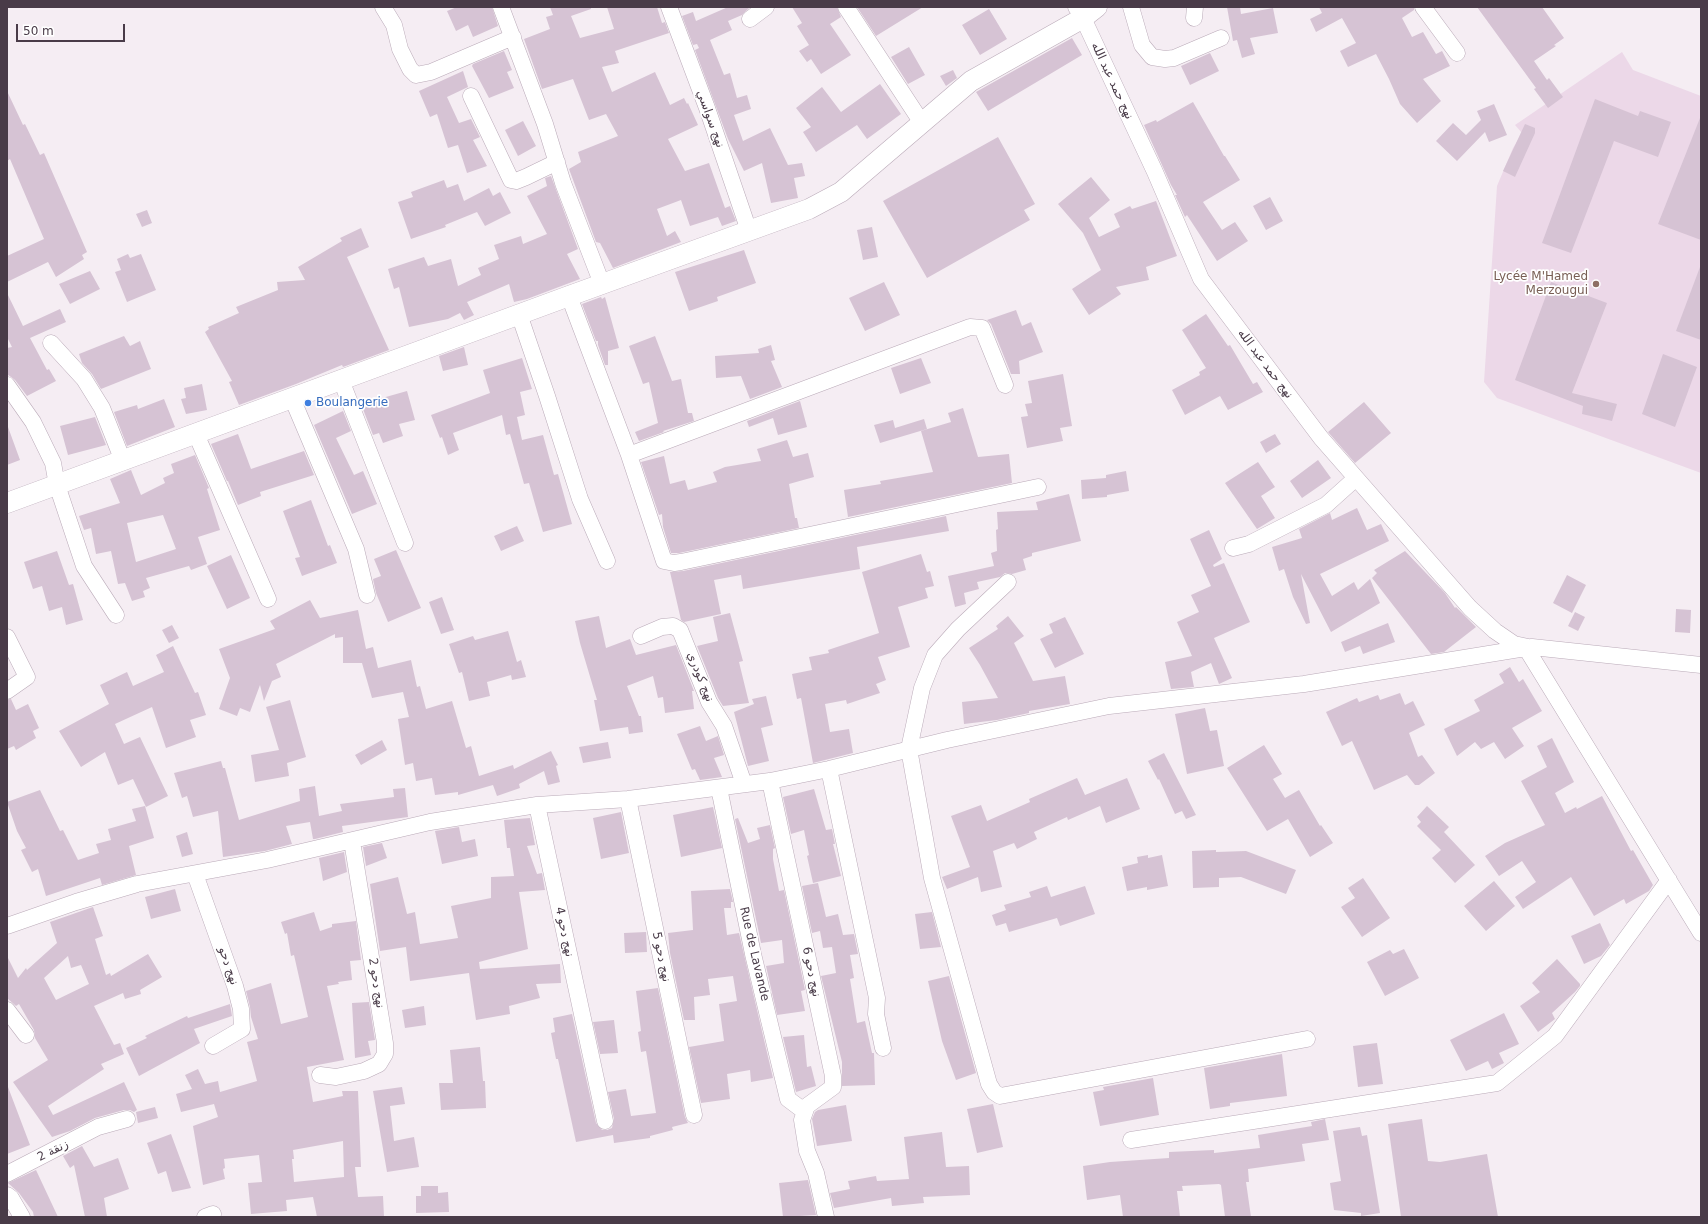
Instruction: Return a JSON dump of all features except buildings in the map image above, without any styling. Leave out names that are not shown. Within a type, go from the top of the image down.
[{"type":"street","points":[[383,7],[394,25],[400,49],[410,69],[416,75],[431,72],[513,37]]},
{"type":"street","points":[[501,7],[545,124],[557,162],[602,284]]},
{"type":"street","name":"نهج سواسي","points":[[669,7],[707,108],[749,231]]},
{"type":"street","points":[[750,19],[766,7]]},
{"type":"street","points":[[846,7],[922,123]]},
{"type":"street","points":[[1131,7],[1142,45],[1152,57],[1165,59],[1174,58],[1221,38]]},
{"type":"street","points":[[1423,7],[1457,53]]},
{"type":"street","points":[[7,503],[519,314],[809,209],[841,192],[971,81],[1085,10]]},
{"type":"street","name":"نهج حمد عبد الله","points":[[1085,10],[1201,279],[1321,438],[1470,608],[1496,631],[1514,644],[1529,648]]},
{"type":"street","points":[[471,96],[511,180],[516,181],[557,162]]},
{"type":"street","points":[[569,296],[629,455],[664,561],[674,563],[1038,487]]},
{"type":"street","points":[[519,314],[548,396],[580,499],[607,561]]},
{"type":"street","points":[[629,455],[970,327],[982,328],[1005,385]]},
{"type":"street","points":[[51,343],[88,385],[102,408],[123,461]]},
{"type":"street","points":[[341,380],[405,543]]},
{"type":"street","points":[[7,385],[33,422],[53,463],[57,485],[84,566],[116,615]]},
{"type":"street","points":[[292,398],[356,549],[367,596]]},
{"type":"street","points":[[196,434],[268,599]]},
{"type":"street","points":[[1233,548],[1248,544],[1326,505],[1356,478]]},
{"type":"street","points":[[1008,582],[958,628],[936,655],[922,688],[909,749],[932,878],[989,1084],[994,1092],[1000,1096],[1307,1039]]},
{"type":"street","name":"نهج كودري","points":[[641,636],[662,627],[673,626],[680,630],[709,702],[724,726],[744,784]]},
{"type":"street","points":[[7,637],[27,677],[7,691]]},
{"type":"street","points":[[7,926],[76,902],[137,884],[268,860],[430,822],[537,805],[628,799],[770,781],[909,749],[1109,706],[1304,684],[1529,648],[1701,664]]},
{"type":"street","points":[[1529,648],[1701,933]]},
{"type":"street","points":[[829,768],[877,998],[876,1014],[883,1048]]},
{"type":"street","name":"نهج دحو 6","points":[[770,781],[833,1076],[833,1087],[807,1106],[804,1111]]},
{"type":"street","name":"Rue de Lavande","points":[[719,788],[753,954],[788,1099],[804,1111]]},
{"type":"street","name":"نهج دحو 5","points":[[628,799],[694,1115]]},
{"type":"street","name":"نهج دحو 4","points":[[537,805],[605,1121]]},
{"type":"street","name":"نهج دحو 2","points":[[320,1076],[336,1077],[364,1071],[379,1064],[385,1054],[385,1043],[352,841]]},
{"type":"street","name":"نهج دحو","points":[[195,874],[235,986],[241,1009],[242,1029],[213,1046]]},
{"type":"street","points":[[1131,1140],[1497,1083],[1554,1036],[1669,880]]},
{"type":"street","points":[[7,1010],[26,1035]]},
{"type":"street","points":[[804,1111],[802,1120],[807,1151],[816,1173],[826,1217]]},
{"type":"street","name":"زنقة 2","points":[[7,1174],[98,1127],[127,1119]]},
{"type":"street","points":[[7,1195],[11,1198],[22,1217]]},
{"type":"shaded area","name":"Lycée M'Hamed Merzougui","points":[[1622,52],[1633,70],[1701,96],[1701,473],[1497,398],[1484,382],[1497,186],[1513,148],[1522,133],[1515,125]]},
{"type":"place","name":"Lycée M'Hamed Merzougui","points":[[1596,284]]},
{"type":"place","name":"Boulangerie","points":[[308,403]]}]
